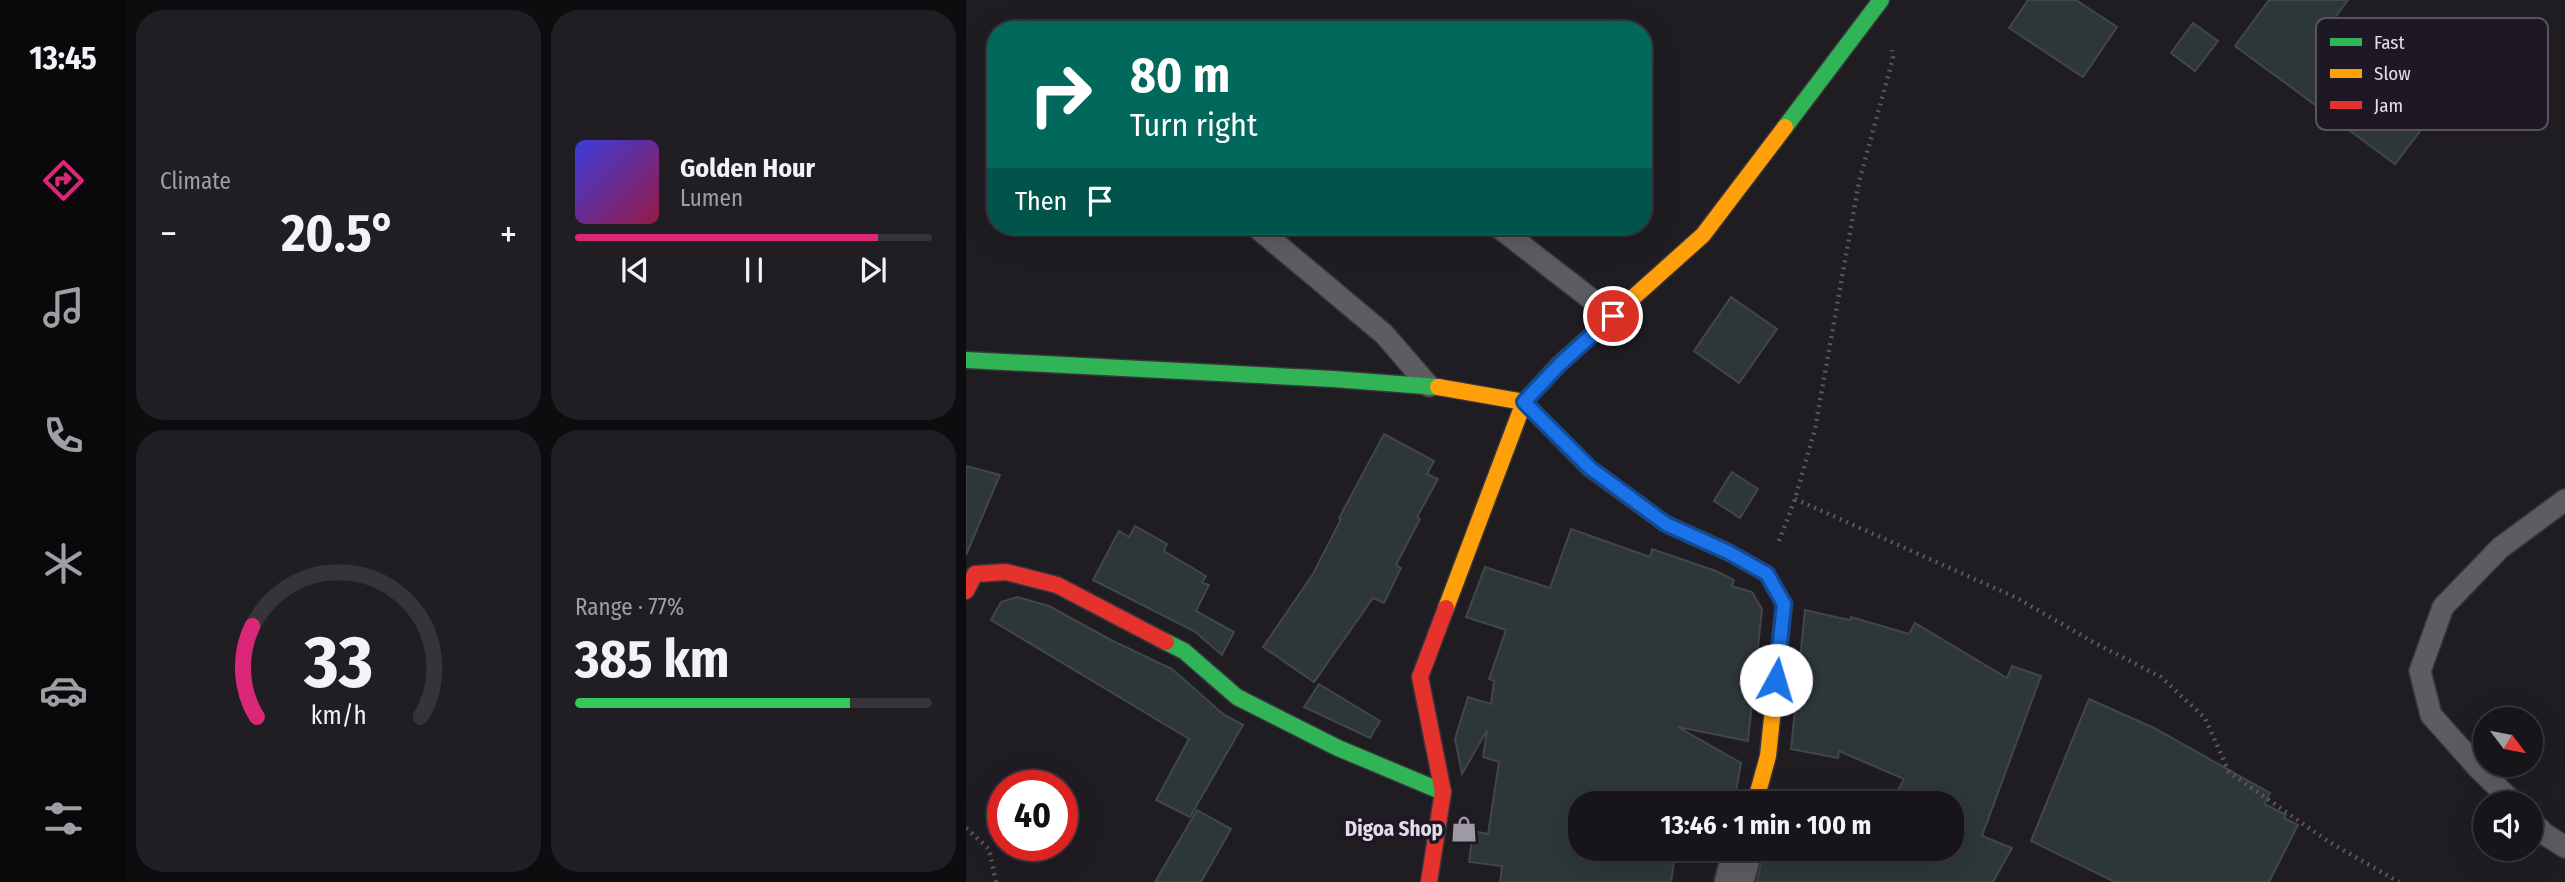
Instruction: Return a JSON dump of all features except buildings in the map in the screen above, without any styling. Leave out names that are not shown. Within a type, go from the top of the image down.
[{"type":"street","points":[[1429,882],[1443,792],[1420,677],[1524,402],[1559,365],[1703,235],[1881,0]]},
{"type":"street","points":[[966,360],[1429,386],[1524,402],[1590,468],[1666,524],[1728,552],[1767,574],[1784,604],[1768,756],[1758,791]]},
{"type":"street","points":[[969,578],[1006,572],[1057,584],[1122,621],[1184,651],[1237,697],[1338,748],[1443,792]]},
{"type":"street","points":[[1734,882],[1740,861]]},
{"type":"lane","points":[[1266,235],[1384,334],[1429,386]]},
{"type":"lane","points":[[1509,235],[1613,316]]},
{"type":"lane","points":[[2502,791],[2431,715],[2420,671],[2444,607],[2500,548],[2565,500]]},
{"type":"lane","points":[[2543,832],[2565,847]]},
{"type":"path","points":[[1767,574],[1795,499],[1815,429],[1859,182],[1893,58],[1891,47]]},
{"type":"path","points":[[1795,499],[2017,598],[2161,677],[2205,718],[2229,772],[2329,842],[2399,882]]},
{"type":"path","points":[[966,828],[989,849],[996,882]]},
{"type":"traffic: fast","points":[[1785,127],[1881,0]]},
{"type":"traffic: fast","points":[[966,360],[1438,387]]},
{"type":"traffic: fast","points":[[1166,642],[1184,651],[1237,697],[1338,748],[1443,792]]},
{"type":"traffic: slow","points":[[1446,608],[1524,402],[1559,364],[1703,235],[1785,127]]},
{"type":"traffic: slow","points":[[1438,387],[1524,402],[1589,468],[1666,524],[1728,552],[1767,574],[1784,604],[1768,756],[1758,791]]},
{"type":"traffic: jam","points":[[966,591],[975,574],[1006,572],[1057,585],[1166,642]]},
{"type":"traffic: jam","points":[[1429,882],[1443,792],[1420,677],[1446,608]]},
{"type":"place","name":"Digoa Shop","points":[[1464,829]]},
{"type":"route","points":[[1613,316],[1559,365],[1524,402],[1590,468],[1666,524],[1728,552],[1767,574],[1784,604],[1776,680]]}]
